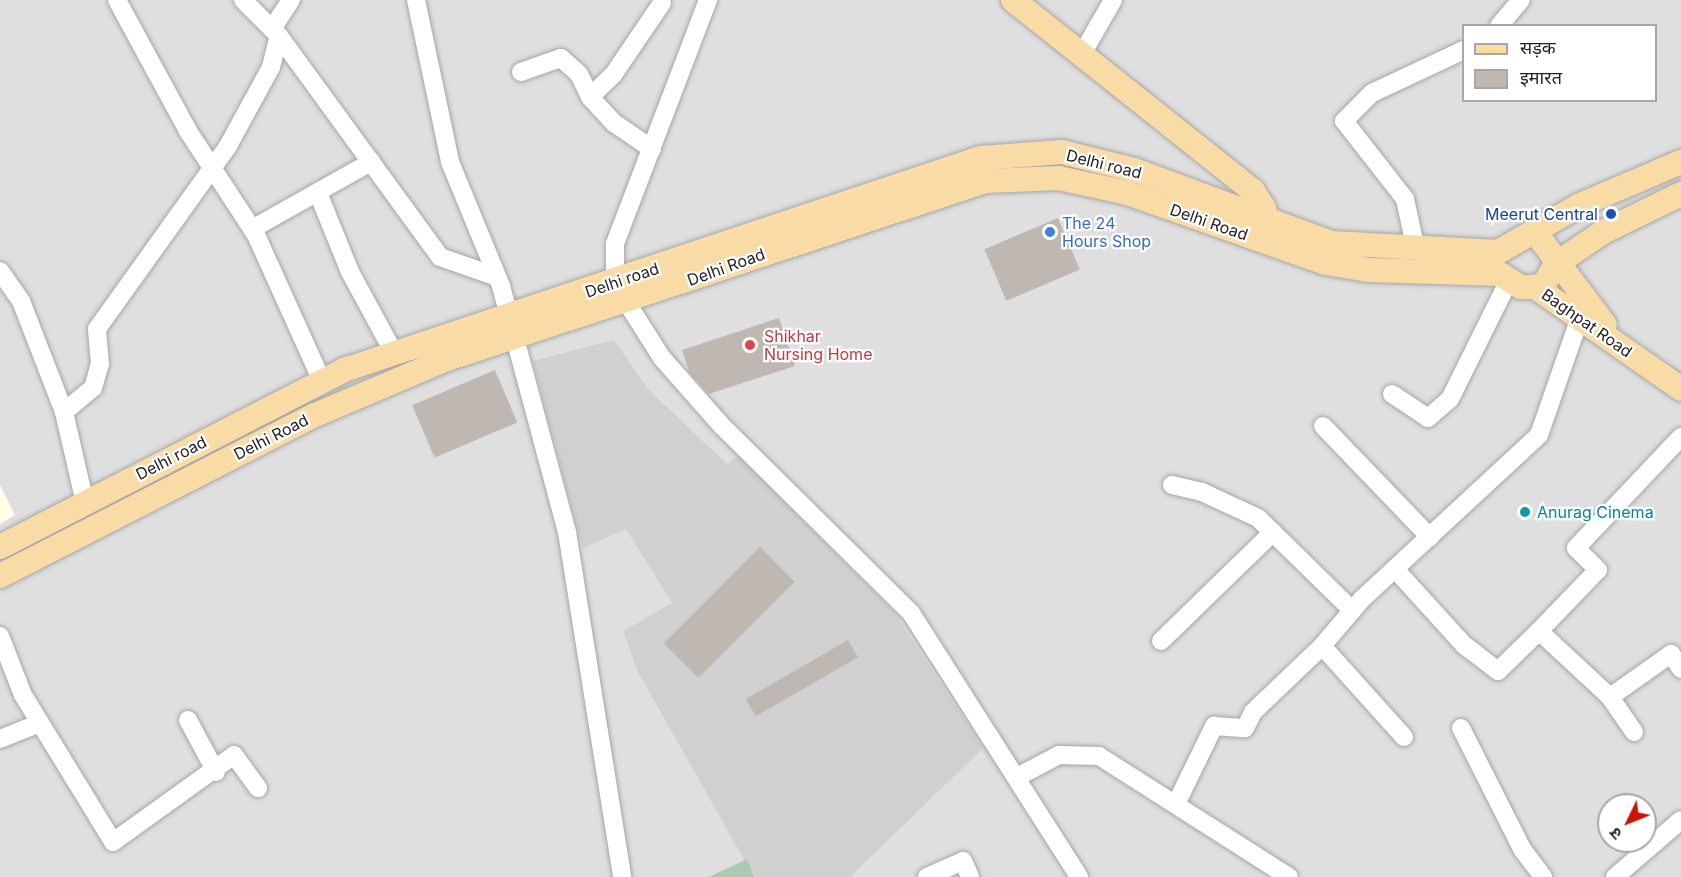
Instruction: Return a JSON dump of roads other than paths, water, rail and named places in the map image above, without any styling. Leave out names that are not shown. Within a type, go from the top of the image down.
[{"type":"main road","points":[[1013,0],[1253,191],[1266,232]]},
{"type":"main road","name":"Delhi Road","points":[[1266,232],[1331,243],[1416,250],[1497,252],[1580,205],[1681,162]]},
{"type":"main road","points":[[1225,216],[1227,170]]},
{"type":"main road","name":"Delhi Road","points":[[0,576],[315,415],[447,359],[513,327],[986,181],[1059,178],[1225,216],[1266,232],[1326,263],[1369,270],[1498,276]]},
{"type":"main road","points":[[1535,287],[1544,284],[1556,264],[1603,232],[1681,195]]},
{"type":"main road","points":[[1535,232],[1547,242],[1556,264],[1621,346]]},
{"type":"main road","name":"Baghpat Road","points":[[1498,276],[1535,287],[1681,389]]},
{"type":"main road","name":"Delhi road","points":[[0,547],[322,381],[394,353],[513,327]]},
{"type":"street","points":[[117,0],[212,168],[252,229],[322,381]]},
{"type":"street","points":[[243,0],[276,32],[440,257],[497,277]]},
{"type":"street","points":[[64,411],[93,388],[100,364],[97,329],[212,168],[271,68],[276,32],[291,0]]},
{"type":"street","points":[[416,0],[450,162],[497,277],[513,327],[567,532],[622,877]]},
{"type":"street","points":[[708,0],[615,244],[619,294],[722,426],[911,613],[1019,776],[1073,875]]},
{"type":"street","points":[[1082,54],[1113,0]]},
{"type":"street","points":[[1501,24],[1521,0]]},
{"type":"street","points":[[590,97],[613,75],[662,3]]},
{"type":"street","points":[[1416,250],[1405,199],[1344,121],[1372,93],[1462,51]]},
{"type":"street","points":[[521,72],[561,58],[579,74],[590,97],[614,123],[652,149]]},
{"type":"street","points":[[252,229],[371,162]]},
{"type":"street","points":[[318,193],[350,272],[394,353]]},
{"type":"street","points":[[0,271],[21,301],[64,411],[85,503]]},
{"type":"street","points":[[1392,394],[1428,418],[1450,399],[1498,276]]},
{"type":"street","points":[[1178,802],[1214,726],[1245,728],[1253,712],[1322,646],[1352,610],[1539,435],[1580,317]]},
{"type":"street","points":[[1323,426],[1430,537]]},
{"type":"street","points":[[1395,568],[1464,645],[1498,671],[1598,570],[1576,548],[1681,437]]},
{"type":"street","points":[[1172,485],[1202,492],[1258,518],[1352,610]]},
{"type":"street","points":[[1161,641],[1273,532]]},
{"type":"street","points":[[1539,631],[1610,697],[1634,732]]},
{"type":"street","points":[[0,636],[40,723],[113,842],[216,772],[234,755],[258,788]]},
{"type":"street","points":[[1322,646],[1404,737]]},
{"type":"street","points":[[1610,697],[1671,654],[1681,669]]},
{"type":"street","points":[[188,720],[216,772]]},
{"type":"street","points":[[0,739],[40,723]]},
{"type":"street","points":[[1461,728],[1522,849],[1544,877]]},
{"type":"street","points":[[1019,776],[1059,755],[1099,756],[1178,802],[1288,877]]},
{"type":"street","points":[[1615,877],[1681,820]]},
{"type":"street","points":[[927,877],[963,861],[970,877]]},
{"type":"place","name":"Meerut Central","points":[[1611,214]]},
{"type":"place","name":"The 24 Hours Shop","points":[[1050,232]]},
{"type":"place","name":"Shikhar Nursing Home","points":[[750,345]]},
{"type":"place","name":"Anurag Cinema","points":[[1525,512]]}]
